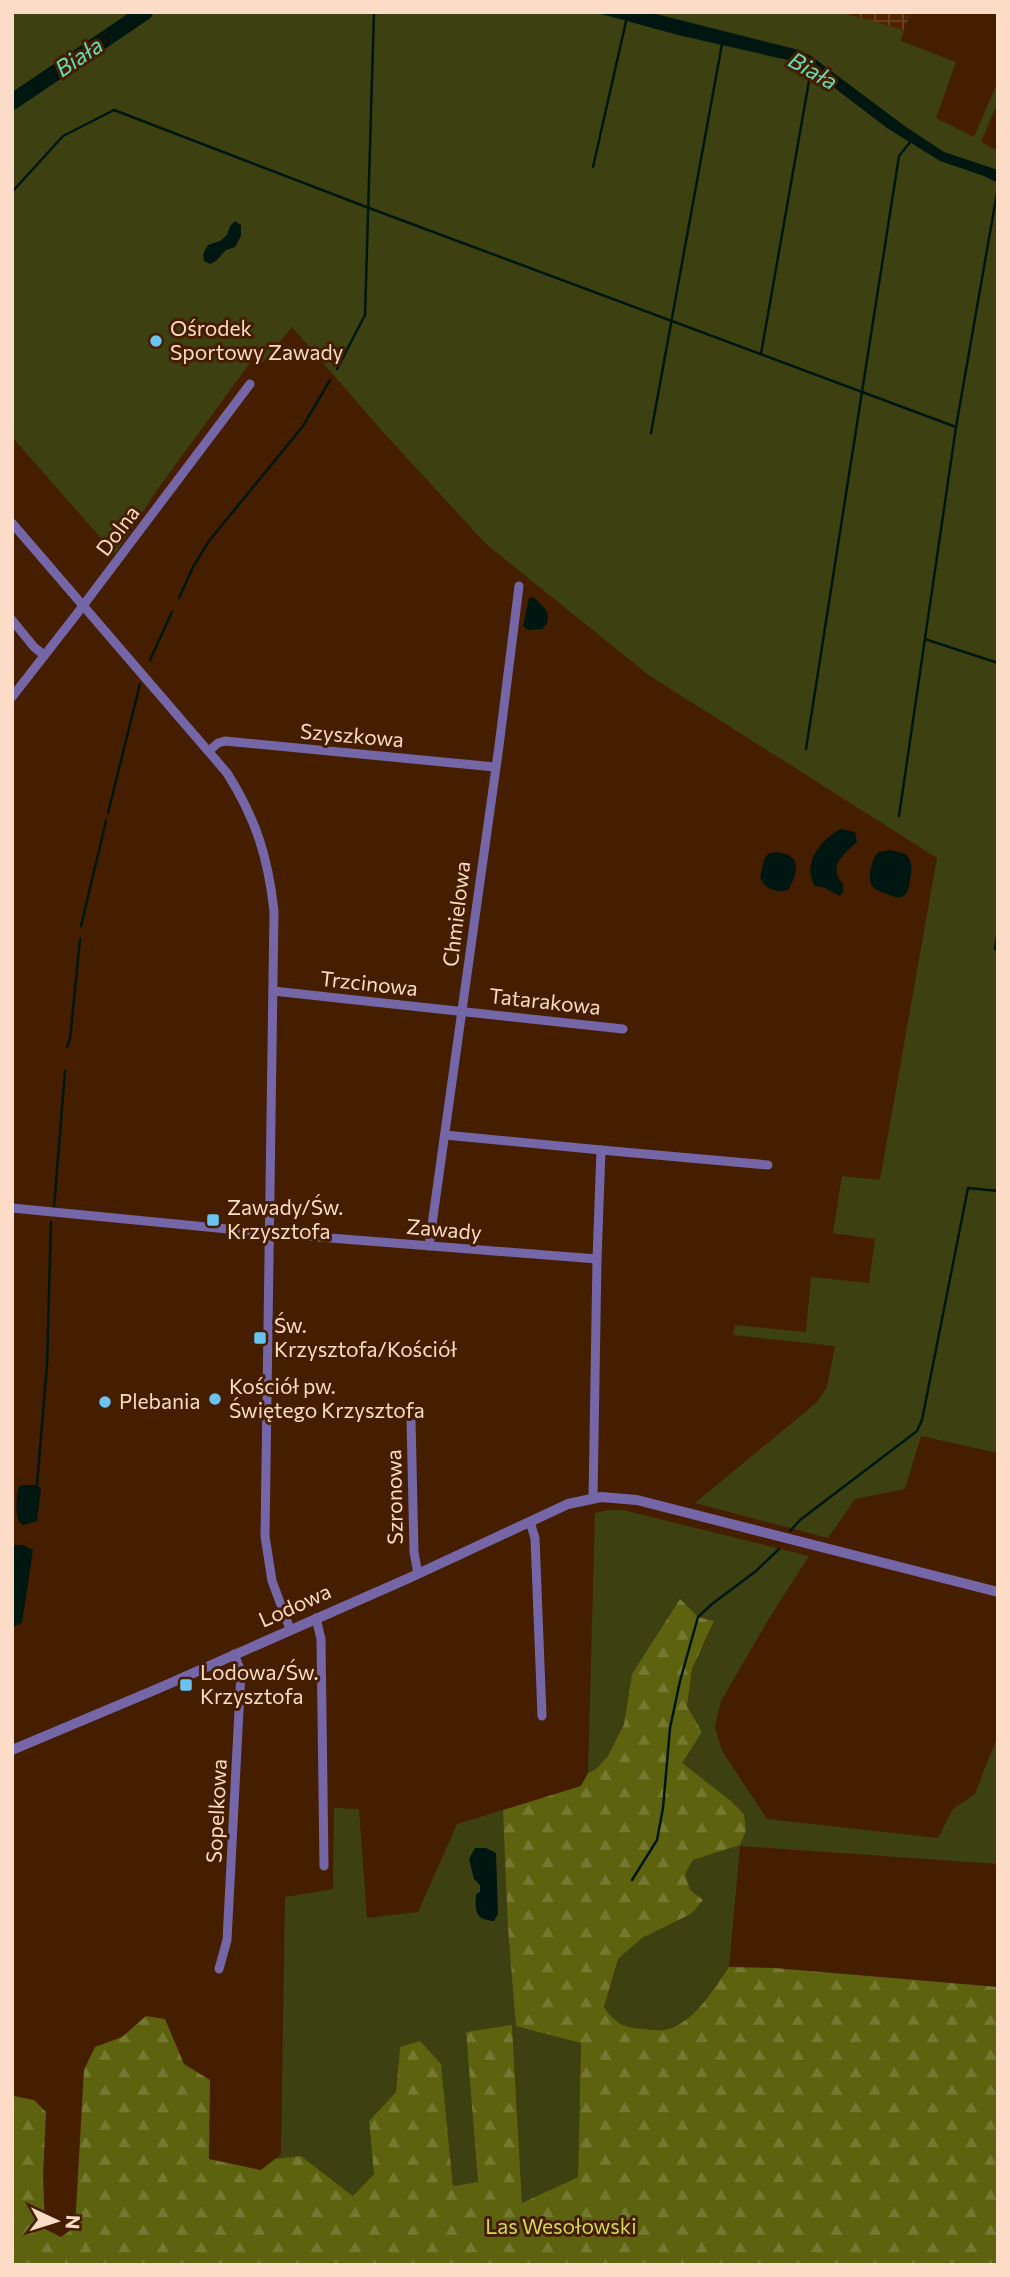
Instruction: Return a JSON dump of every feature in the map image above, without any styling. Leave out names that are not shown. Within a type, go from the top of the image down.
[{"type":"street","name":"Dolna","points":[[12,696],[250,384]]},
{"type":"street","points":[[12,523],[209,751],[240,793],[264,850],[274,911],[265,1536],[272,1581],[290,1629]]},
{"type":"street","name":"Chmielowa","points":[[429,1246],[519,586]]},
{"type":"street","points":[[12,620],[44,655]]},
{"type":"street","name":"Szyszkowa","points":[[209,751],[225,741],[495,767]]},
{"type":"street","name":"Trzcinowa","points":[[273,990],[462,1011]]},
{"type":"street","name":"Tatarakowa","points":[[462,1011],[623,1029]]},
{"type":"street","points":[[445,1135],[768,1165]]},
{"type":"street","points":[[593,1498],[601,1150]]},
{"type":"street","name":"Zawady","points":[[12,1208],[270,1233],[597,1259]]},
{"type":"street","name":"Szronowa","points":[[411,1419],[414,1552],[418,1574]]},
{"type":"street","name":"Lodowa","points":[[12,1750],[418,1574],[569,1504],[593,1498],[614,1496],[637,1500],[998,1592]]},
{"type":"street","points":[[530,1522],[535,1538],[542,1716]]},
{"type":"street","points":[[316,1618],[321,1639],[324,1866]]},
{"type":"street","name":"Sopelkowa","points":[[219,1969],[228,1940],[231,1884],[241,1672],[234,1654]]},
{"type":"shaded area","points":[[840,12],[911,12],[904,30]]},
{"type":"green space","points":[[12,12],[840,12],[904,30],[901,41],[956,62],[936,118],[974,137],[998,81],[998,102],[981,142],[998,151],[998,1453],[921,1436],[905,1489],[855,1499],[828,1538],[695,1503],[816,1403],[827,1387],[835,1346],[733,1335],[735,1325],[806,1332],[811,1277],[869,1283],[875,1239],[833,1233],[842,1176],[880,1180],[937,858],[650,676],[486,544],[383,432],[292,327],[263,362],[255,356],[157,490],[115,554],[12,437]]},
{"type":"green space","points":[[623,1510],[809,1556],[721,1701],[715,1727],[722,1751],[767,1819],[938,1838],[953,1809],[975,1794],[998,1735],[998,1864],[740,1846],[729,1967],[697,2011],[684,2022],[665,2030],[630,2029],[614,2020],[604,2007],[618,1959],[642,1938],[691,1914],[690,1890],[684,1874],[693,1860],[740,1845],[746,1831],[744,1814],[681,1763],[702,1732],[687,1706],[692,1669],[714,1622],[698,1617],[680,1600],[632,1674],[624,1724],[608,1756],[596,1769],[588,1773],[595,1513]]},
{"type":"green space","name":"Las Wesołowski","points":[[680,1599],[698,1617],[714,1621],[692,1669],[687,1706],[702,1732],[682,1763],[744,1814],[746,1831],[740,1845],[693,1860],[685,1874],[690,1890],[703,1900],[691,1914],[642,1938],[618,1959],[604,2007],[626,2026],[668,2029],[695,2012],[729,1967],[774,1968],[998,1987],[998,2265],[12,2265],[12,2098],[14,2096],[34,2100],[46,2112],[43,2176],[45,2229],[61,2237],[75,2227],[84,2070],[95,2047],[122,2037],[146,2016],[165,2019],[184,2064],[210,2080],[209,2159],[261,2170],[275,2159],[301,2156],[353,2196],[374,2174],[369,2121],[396,2092],[400,2047],[420,2041],[441,2064],[453,2186],[478,2182],[466,2032],[512,2025],[522,2203],[578,2177],[581,2043],[516,2026],[503,1810],[581,1786],[588,1773],[596,1769],[608,1756],[624,1724],[632,1674]]},
{"type":"green space","points":[[334,1808],[359,1809],[367,1918],[418,1912],[457,1824],[503,1810],[516,2025],[581,2043],[578,2177],[522,2203],[512,2026],[466,2032],[478,2182],[453,2186],[441,2065],[400,2047],[396,2092],[369,2121],[374,2174],[353,2196],[301,2156],[275,2159],[281,2154],[285,1897],[333,1889]]},
{"type":"water","points":[[594,12],[648,12],[799,50],[944,152],[998,170],[998,183],[940,161],[887,128],[815,73],[792,61],[678,35]]},
{"type":"water","points":[[235,221],[241,225],[241,236],[235,247],[226,250],[210,264],[204,261],[203,254],[208,245],[227,235]]},
{"type":"water","points":[[533,597],[545,608],[548,620],[542,629],[528,630],[523,626],[529,598]]},
{"type":"water","points":[[841,829],[855,832],[857,842],[837,866],[838,878],[843,884],[840,896],[815,886],[810,869],[821,845]]},
{"type":"water","points":[[890,850],[906,854],[911,863],[909,887],[902,897],[882,892],[871,884],[870,871],[874,858],[879,852]]},
{"type":"water","points":[[776,852],[790,856],[796,865],[788,890],[771,889],[760,878],[764,860],[768,854]]},
{"type":"water","points":[[37,1485],[41,1489],[37,1521],[23,1525],[19,1522],[16,1504],[19,1486]]},
{"type":"water","points":[[12,1545],[23,1545],[33,1550],[22,1623],[12,1627]]},
{"type":"water","points":[[475,1848],[486,1848],[496,1853],[498,1914],[494,1921],[483,1919],[476,1910],[476,1894],[480,1892],[480,1885],[474,1879],[469,1859]]},
{"type":"waterway","name":"Biała","points":[[12,102],[145,12]]},
{"type":"waterway","points":[[337,369],[365,315],[374,12]]},
{"type":"waterway","points":[[593,167],[627,17]]},
{"type":"waterway","points":[[651,433],[722,44]]},
{"type":"waterway","points":[[761,354],[809,81],[815,73]]},
{"type":"waterway","points":[[12,192],[63,136],[114,110],[956,427]]},
{"type":"waterway","points":[[806,749],[899,156],[911,141]]},
{"type":"waterway","points":[[899,816],[956,427],[998,187]]},
{"type":"waterway","points":[[179,598],[209,541],[303,426],[330,380]]},
{"type":"waterway","points":[[150,660],[172,612]]},
{"type":"waterway","points":[[925,639],[998,663]]},
{"type":"waterway","points":[[108,813],[140,684]]},
{"type":"waterway","points":[[81,926],[106,821]]},
{"type":"waterway","points":[[998,930],[995,949],[998,951]]},
{"type":"waterway","points":[[67,1047],[80,939]]},
{"type":"waterway","points":[[54,1207],[65,1071]]},
{"type":"waterway","points":[[790,1531],[800,1520],[917,1431],[922,1420],[968,1188],[998,1191]]},
{"type":"waterway","points":[[37,1485],[47,1364],[51,1222]]},
{"type":"waterway","points":[[632,1880],[657,1840],[663,1808],[670,1728],[698,1617],[779,1549]]},
{"type":"place","name":"Ośrodek Sportowy Zawady","points":[[156,341]]},
{"type":"place","name":"Zawady/Św. Krzysztofa","points":[[213,1220]]},
{"type":"place","name":"Św. Krzysztofa/Kościół","points":[[260,1338]]},
{"type":"place","name":"Kościół pw. Świętego Krzysztofa","points":[[215,1399]]},
{"type":"place","name":"Plebania","points":[[105,1402]]},
{"type":"place","name":"Lodowa/Św. Krzysztofa","points":[[186,1685]]}]
